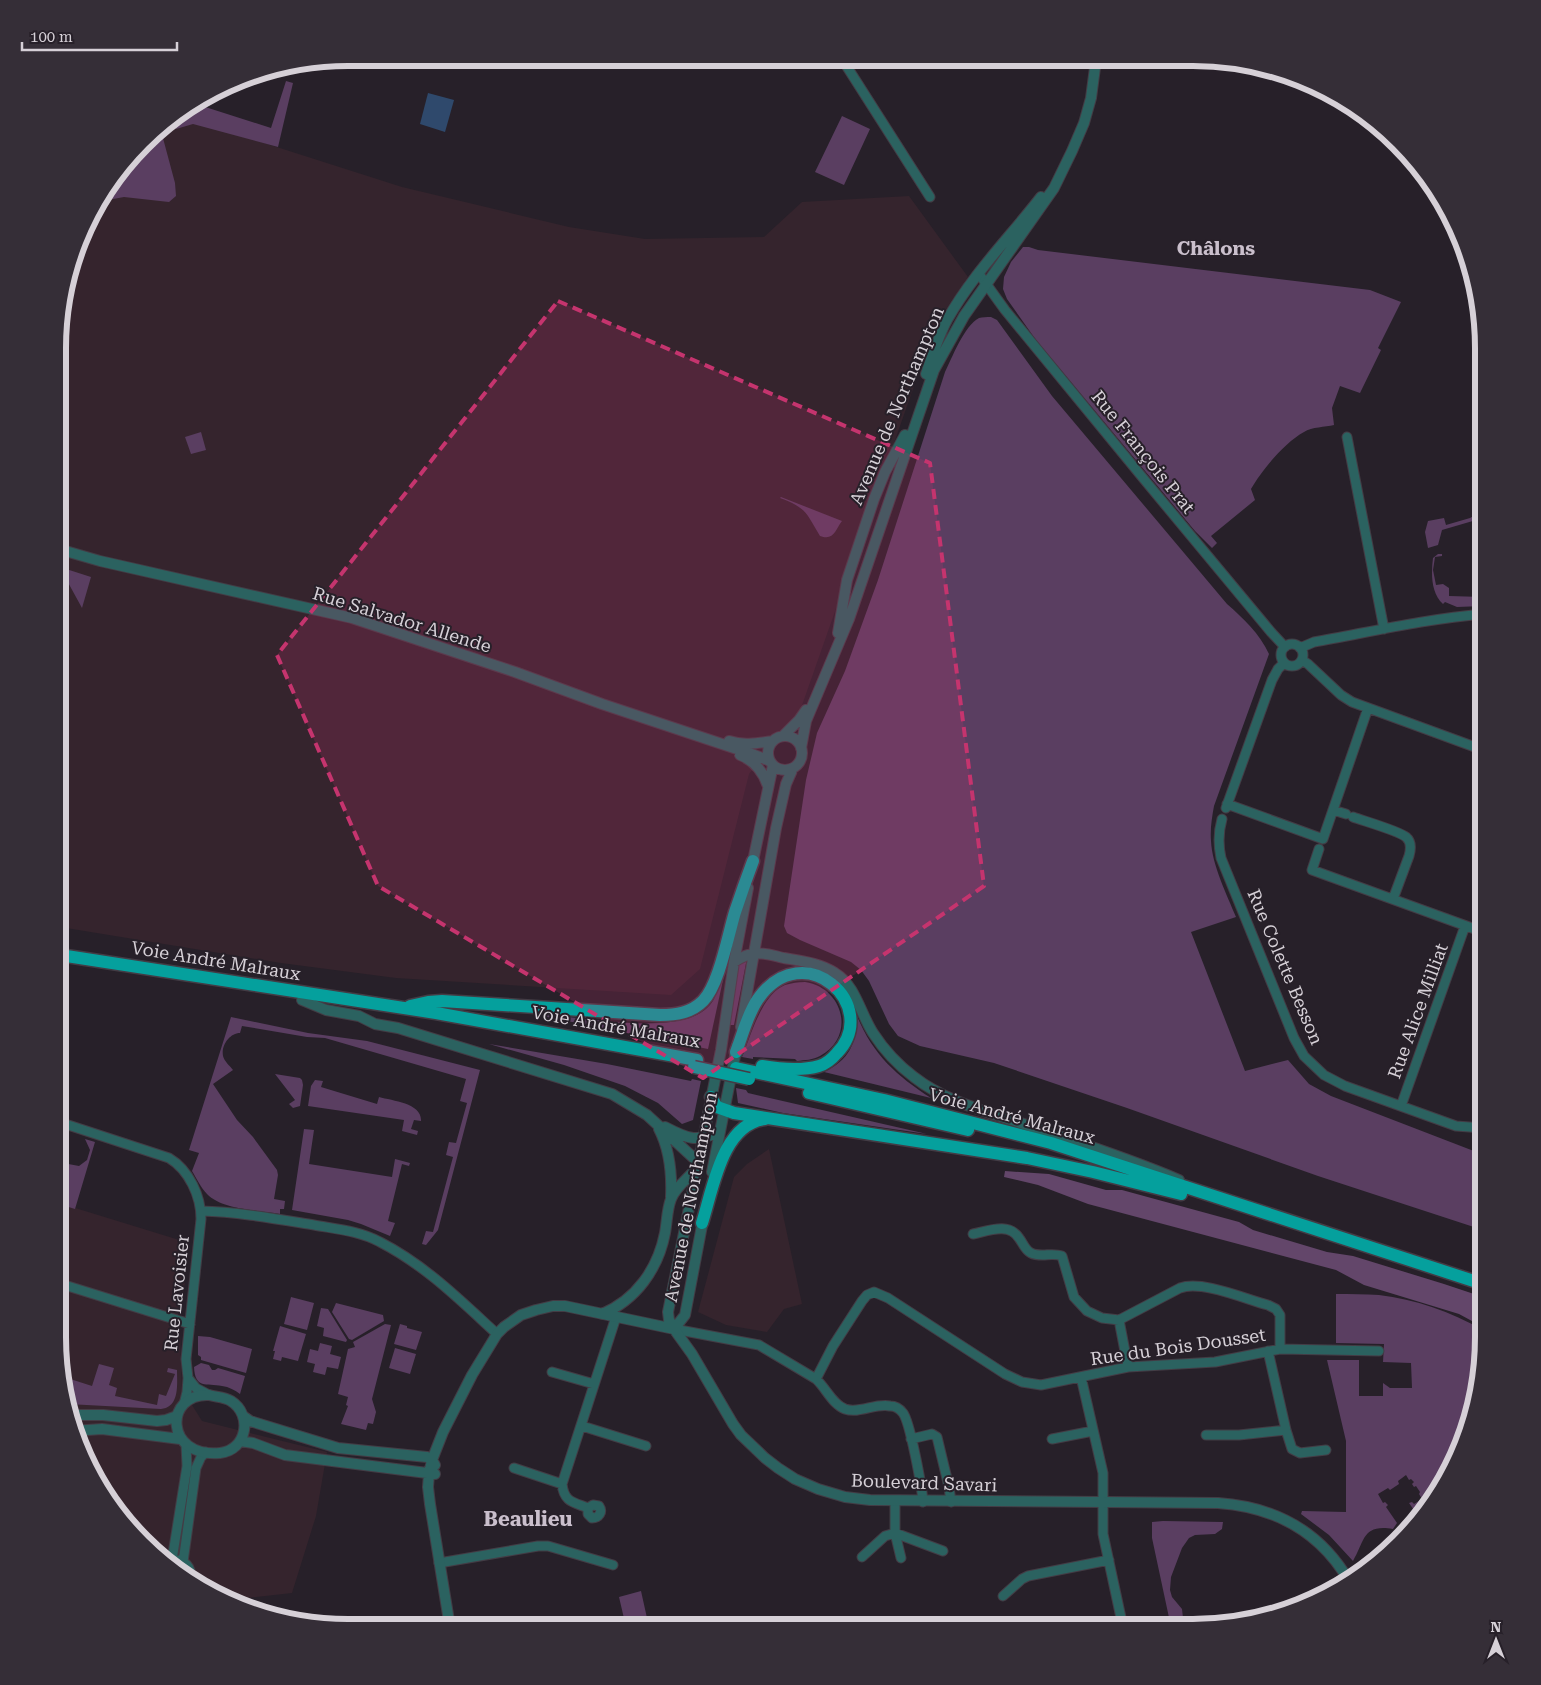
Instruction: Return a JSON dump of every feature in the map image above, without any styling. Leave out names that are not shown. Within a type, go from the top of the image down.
[{"type":"main road","points":[[406,1008],[428,1002],[442,1001],[660,1015],[679,1014],[691,1010],[704,1000],[714,986],[736,909],[753,860]]},
{"type":"main road","name":"Voie André Malraux","points":[[66,956],[406,1008],[695,1063],[736,1068],[742,1063],[750,1071]]},
{"type":"main road","name":"Voie André Malraux","points":[[66,964],[750,1071],[1156,1178],[1475,1281]]},
{"type":"main road","points":[[736,1052],[751,1011],[765,991],[782,978],[791,974],[815,974],[830,981],[838,989],[848,1007],[850,1024],[847,1039],[832,1059],[818,1066],[808,1068],[775,1068],[750,1071]]},
{"type":"main road","points":[[711,1097],[717,1107],[725,1110],[1027,1158],[1250,1210]]},
{"type":"main road","points":[[702,1224],[726,1148],[733,1137],[752,1122],[770,1118]]},
{"type":"street","points":[[846,66],[930,197]]},
{"type":"street","name":"Avenue de Northampton","points":[[834,656],[845,587],[874,521],[934,370],[955,332],[1054,188],[1084,123],[1091,98],[1095,66]]},
{"type":"street","name":"Avenue de Northampton","points":[[801,748],[804,726],[848,619],[885,472],[905,435],[940,336],[959,301],[1062,170]]},
{"type":"street","name":"Rue François Prat","points":[[980,274],[1005,310],[1285,647]]},
{"type":"street","points":[[1347,437],[1384,629]]},
{"type":"street","name":"Rue Salvador Allende","points":[[66,551],[100,561],[352,618],[515,672],[585,698],[749,753],[771,763]]},
{"type":"street","points":[[1300,648],[1314,642],[1450,616],[1475,614]]},
{"type":"street","points":[[1295,644],[1300,648],[1303,654],[1300,663],[1294,666],[1284,663],[1281,653],[1285,647],[1295,644]]},
{"type":"street","points":[[1302,660],[1346,699],[1475,747]]},
{"type":"street","points":[[1284,663],[1272,680],[1226,807],[1323,839],[1368,708]]},
{"type":"street","name":"Avenue de Northampton","points":[[778,738],[799,720],[814,699]]},
{"type":"street","name":"Rue Salvador Allende","points":[[668,726],[736,743],[778,738]]},
{"type":"street","name":"Rue Salvador Allende","points":[[668,726],[750,760],[762,773],[768,786]]},
{"type":"street","points":[[789,736],[801,748],[801,759],[793,768],[783,770],[771,763],[768,749],[778,738],[789,736]]},
{"type":"street","name":"Avenue de Northampton","points":[[771,763],[734,962],[721,1050],[668,1312],[669,1320],[674,1330],[684,1315],[725,1110],[783,796],[793,768]]},
{"type":"street","points":[[1333,810],[1402,834],[1410,842],[1409,856],[1393,899]]},
{"type":"street","name":"Rue Colette Besson","points":[[1222,819],[1218,843],[1221,858],[1294,1038],[1304,1056],[1324,1075],[1345,1086],[1456,1126],[1475,1127]]},
{"type":"street","points":[[1319,849],[1312,870],[1475,929]]},
{"type":"street","name":"Rue Alice Milliat","points":[[1401,1106],[1466,926]]},
{"type":"street","points":[[734,962],[753,952],[816,964],[836,973],[849,987],[872,1032],[886,1050],[916,1078],[937,1092],[962,1103],[1158,1171],[1250,1210]]},
{"type":"street","points":[[302,1000],[326,1010],[359,1016],[376,1024],[398,1028],[612,1094],[656,1122],[697,1166],[671,1199]]},
{"type":"street","points":[[656,1122],[678,1134],[688,1137],[702,1139],[720,1132]]},
{"type":"street","points":[[602,1314],[614,1309],[630,1297],[650,1272],[660,1254],[671,1199],[671,1176],[667,1150],[656,1122]]},
{"type":"street","points":[[66,1124],[172,1160],[181,1168],[191,1183],[201,1211],[228,1212],[287,1220],[350,1231],[375,1239],[424,1270],[475,1312],[497,1334]]},
{"type":"street","name":"Rue Lavoisier","points":[[184,1404],[188,1378],[186,1359],[201,1211]]},
{"type":"street","points":[[973,1234],[998,1228],[1006,1229],[1016,1234],[1031,1253],[1042,1256],[1058,1254],[1062,1256],[1072,1293],[1079,1304],[1097,1316],[1119,1320],[1180,1288],[1192,1285],[1202,1286],[1276,1309],[1280,1315],[1280,1349]]},
{"type":"street","points":[[66,1285],[190,1324]]},
{"type":"street","name":"Rue du Bois Dousset","points":[[816,1379],[833,1346],[862,1301],[867,1295],[874,1292],[888,1298],[981,1359],[1017,1380],[1041,1385],[1128,1367],[1215,1362],[1280,1349],[1379,1351]]},
{"type":"street","points":[[433,1473],[429,1459],[449,1409],[466,1386],[497,1334],[521,1315],[543,1308],[565,1306],[674,1330],[759,1345],[816,1379],[835,1402],[846,1409],[853,1410],[887,1405],[898,1408],[905,1416],[922,1487],[923,1502]]},
{"type":"street","points":[[588,1508],[566,1498],[562,1484],[616,1317]]},
{"type":"street","points":[[1119,1320],[1128,1367]]},
{"type":"street","name":"Boulevard Savari","points":[[674,1330],[692,1354],[741,1435],[765,1458],[795,1479],[830,1493],[858,1499],[923,1502],[1218,1503],[1243,1506],[1282,1518],[1309,1534],[1336,1561],[1345,1574]]},
{"type":"street","points":[[1268,1351],[1290,1446],[1294,1451],[1300,1453],[1326,1450]]},
{"type":"street","points":[[552,1372],[594,1384]]},
{"type":"street","points":[[1081,1377],[1103,1473],[1103,1534],[1121,1619]]},
{"type":"street","points":[[188,1378],[196,1388],[209,1395],[230,1400],[243,1416],[250,1421],[338,1448],[429,1459]]},
{"type":"street","points":[[449,1619],[428,1486],[466,1386]]},
{"type":"street","points":[[171,1557],[186,1466],[183,1442],[177,1431],[177,1416],[184,1404],[196,1396],[209,1395]]},
{"type":"street","points":[[77,1415],[103,1415],[157,1421],[177,1416]]},
{"type":"street","points":[[82,1430],[102,1429],[183,1442],[192,1449],[220,1453],[233,1449],[240,1441],[244,1433],[243,1416]]},
{"type":"street","points":[[582,1426],[646,1446]]},
{"type":"street","points":[[1206,1435],[1239,1435],[1286,1430]]},
{"type":"street","points":[[1052,1439],[1093,1431]]},
{"type":"street","points":[[911,1439],[932,1434],[938,1438],[951,1502]]},
{"type":"street","points":[[240,1441],[285,1455],[433,1473]]},
{"type":"street","points":[[183,1562],[196,1468],[206,1452]]},
{"type":"street","points":[[514,1468],[562,1484]]},
{"type":"street","points":[[894,1501],[895,1533],[900,1558]]},
{"type":"street","points":[[862,1557],[885,1536],[895,1533],[943,1550]]},
{"type":"street","points":[[439,1563],[538,1546],[548,1546],[613,1565]]},
{"type":"street","points":[[1003,1596],[1028,1576],[1108,1560]]},
{"type":"street","points":[[178,1562],[183,1562],[190,1570]]},
{"type":"highlighted area","points":[[558,301],[930,463],[984,886],[703,1078],[378,886],[277,655]]},
{"type":"shaded area","points":[[286,81],[293,83],[278,147],[193,124],[176,129],[175,125],[203,106],[271,128]]},
{"type":"shaded area","points":[[842,116],[870,129],[844,185],[815,172]]},
{"type":"shaded area","points":[[185,118],[402,187],[569,227],[645,239],[764,237],[802,202],[909,196],[968,277],[942,315],[933,332],[800,711],[749,774],[700,969],[671,995],[396,978],[281,963],[66,928],[67,330],[72,293],[81,257],[95,223],[124,176],[162,136]]},
{"type":"shaded area","points":[[162,136],[175,183],[176,196],[169,202],[124,197],[108,200],[124,176]]},
{"type":"shaded area","points":[[1023,247],[1370,290],[1401,302],[1378,348],[1381,350],[1360,393],[1340,386],[1332,408],[1334,425],[1307,430],[1281,450],[1251,489],[1255,500],[1211,536],[1217,543],[1212,548],[1195,531],[1036,340],[1007,299],[1003,289],[1004,277],[1011,262]]},
{"type":"shaded area","points":[[991,317],[997,320],[1052,396],[1227,604],[1256,633],[1269,654],[1214,806],[1212,819],[1211,837],[1214,860],[1220,880],[1236,917],[1191,932],[1245,1071],[1288,1060],[1309,1084],[1331,1096],[1475,1151],[1475,1227],[1318,1176],[994,1063],[920,1046],[898,1036],[889,1024],[869,981],[861,970],[851,962],[787,933],[784,926],[806,780],[817,733],[845,671],[878,580],[945,372],[968,328],[979,318]]},
{"type":"shaded area","points":[[201,432],[206,450],[191,454],[185,437]]},
{"type":"shaded area","points":[[781,497],[842,521],[831,536],[820,536],[801,508]]},
{"type":"shaded area","points":[[1475,515],[1475,520],[1442,530],[1438,545],[1428,548],[1425,532],[1428,521],[1444,518],[1446,525]]},
{"type":"shaded area","points":[[1438,554],[1442,554],[1442,556],[1435,557],[1433,570],[1436,585],[1443,584],[1449,588],[1449,596],[1475,597],[1475,606],[1457,607],[1445,602],[1443,604],[1439,600],[1434,589],[1432,577],[1433,558]]},
{"type":"shaded area","points":[[66,569],[91,577],[82,608],[66,579]]},
{"type":"shaded area","points":[[726,954],[728,957],[708,1049],[537,1015],[632,1023],[659,1023],[682,1020],[701,1012],[714,999]]},
{"type":"shaded area","points":[[747,958],[734,1025],[730,1025],[738,965]]},
{"type":"shaded area","points":[[805,982],[818,986],[829,993],[841,1014],[841,1026],[838,1037],[831,1048],[820,1056],[809,1060],[797,1061],[795,1059],[753,1057],[753,1059],[742,1057],[758,1016],[770,997],[785,985]]},
{"type":"shaded area","points":[[857,1016],[863,1030],[887,1063],[907,1081],[931,1098],[824,1072],[840,1062],[850,1050],[857,1026]]},
{"type":"shaded area","points":[[231,1017],[308,1033],[367,1041],[480,1070],[438,1230],[426,1245],[422,1244],[426,1231],[433,1232],[453,1157],[446,1155],[449,1142],[456,1143],[467,1103],[460,1101],[466,1079],[325,1038],[307,1037],[242,1026],[240,1033],[230,1037],[223,1048],[224,1058],[233,1070],[213,1084],[237,1120],[253,1137],[277,1170],[278,1175],[274,1199],[285,1201],[284,1209],[280,1209],[280,1214],[231,1206],[214,1199],[203,1189],[192,1171],[199,1153],[189,1150]]},
{"type":"shaded area","points":[[489,1044],[607,1064],[691,1081],[692,1079],[701,1081],[693,1120],[682,1124],[658,1103],[625,1086],[564,1065]]},
{"type":"shaded area","points":[[275,1074],[300,1078],[302,1080],[300,1106],[293,1108],[289,1104],[295,1100]]},
{"type":"shaded area","points":[[315,1080],[323,1081],[321,1087],[377,1104],[379,1097],[412,1107],[420,1115],[421,1121],[414,1120],[411,1129],[418,1131],[417,1135],[402,1131],[404,1120],[308,1106],[311,1086]]},
{"type":"shaded area","points":[[736,1088],[746,1090],[748,1093],[927,1134],[783,1113],[738,1103]]},
{"type":"shaded area","points":[[304,1129],[314,1130],[309,1164],[392,1177],[395,1159],[410,1163],[409,1166],[402,1164],[388,1221],[395,1223],[390,1236],[348,1220],[292,1210]]},
{"type":"shaded area","points":[[85,1139],[95,1142],[75,1209],[66,1206],[66,1164],[79,1166],[87,1160],[90,1150]]},
{"type":"shaded area","points":[[769,1149],[802,1304],[784,1309],[767,1332],[726,1325],[698,1312],[734,1177],[747,1164]]},
{"type":"shaded area","points":[[1005,1171],[1049,1174],[1106,1190],[1122,1190],[1239,1222],[1253,1230],[1327,1252],[1353,1256],[1444,1284],[1475,1294],[1475,1323],[1459,1314],[1364,1285],[1336,1270],[1088,1204],[1038,1185],[1004,1177]]},
{"type":"shaded area","points":[[66,1205],[189,1243],[180,1329],[182,1389],[202,1421],[327,1452],[316,1516],[292,1593],[244,1598],[207,1581],[176,1561],[136,1523],[124,1509],[104,1478],[81,1428],[69,1374],[66,1337]]},
{"type":"shaded area","points":[[1336,1294],[1379,1295],[1419,1303],[1446,1312],[1475,1326],[1474,1355],[1469,1392],[1460,1428],[1446,1462],[1415,1511],[1409,1503],[1412,1502],[1414,1504],[1422,1499],[1416,1486],[1414,1487],[1412,1484],[1414,1482],[1411,1479],[1409,1480],[1406,1475],[1398,1481],[1399,1484],[1390,1490],[1388,1488],[1378,1494],[1383,1503],[1385,1502],[1388,1505],[1386,1507],[1397,1523],[1393,1529],[1375,1529],[1370,1532],[1353,1561],[1329,1535],[1301,1514],[1302,1511],[1346,1512],[1346,1441],[1327,1360],[1359,1360],[1359,1396],[1383,1396],[1383,1383],[1390,1388],[1412,1388],[1411,1363],[1383,1362],[1384,1344],[1336,1343]]},
{"type":"shaded area","points":[[291,1297],[314,1303],[307,1330],[284,1324]]},
{"type":"shaded area","points":[[336,1303],[383,1315],[384,1321],[352,1340],[349,1339],[332,1312]]},
{"type":"shaded area","points":[[321,1308],[328,1309],[347,1340],[346,1342],[323,1336],[324,1328],[317,1326]]},
{"type":"shaded area","points":[[385,1324],[391,1325],[372,1399],[376,1412],[373,1424],[368,1423],[366,1430],[341,1424],[348,1406],[346,1405],[348,1397],[338,1394],[348,1349],[355,1347],[353,1342]]},
{"type":"shaded area","points":[[400,1324],[422,1332],[416,1350],[394,1344]]},
{"type":"shaded area","points":[[280,1326],[306,1334],[298,1361],[282,1357],[281,1361],[273,1359],[275,1351],[273,1351]]},
{"type":"shaded area","points":[[198,1336],[210,1337],[252,1349],[246,1373],[201,1360],[201,1357],[198,1355]]},
{"type":"shaded area","points":[[320,1343],[332,1346],[330,1354],[341,1357],[338,1369],[327,1367],[325,1375],[313,1372],[315,1364],[307,1362],[310,1349],[318,1351]]},
{"type":"shaded area","points":[[395,1348],[416,1354],[410,1374],[389,1368]]},
{"type":"shaded area","points":[[201,1363],[209,1365],[212,1370],[218,1368],[245,1376],[240,1394],[227,1387],[199,1382],[194,1367]]},
{"type":"shaded area","points":[[99,1364],[114,1368],[109,1385],[117,1388],[115,1396],[157,1405],[159,1394],[166,1396],[175,1374],[167,1372],[168,1368],[177,1370],[177,1388],[172,1404],[161,1409],[75,1404],[70,1379],[92,1386]]},
{"type":"shaded area","points":[[1152,1522],[1223,1522],[1222,1529],[1215,1534],[1195,1535],[1189,1538],[1182,1548],[1171,1577],[1170,1590],[1172,1597],[1182,1609],[1183,1619],[1169,1619],[1152,1538]]},
{"type":"shaded area","points":[[641,1591],[647,1619],[624,1619],[619,1597]]},
{"type":"water","points":[[428,93],[454,100],[445,132],[420,124]]},
{"type":"district","name":"Châlons","points":[[1216,248]]},
{"type":"district","name":"Beaulieu","points":[[528,1519]]}]
